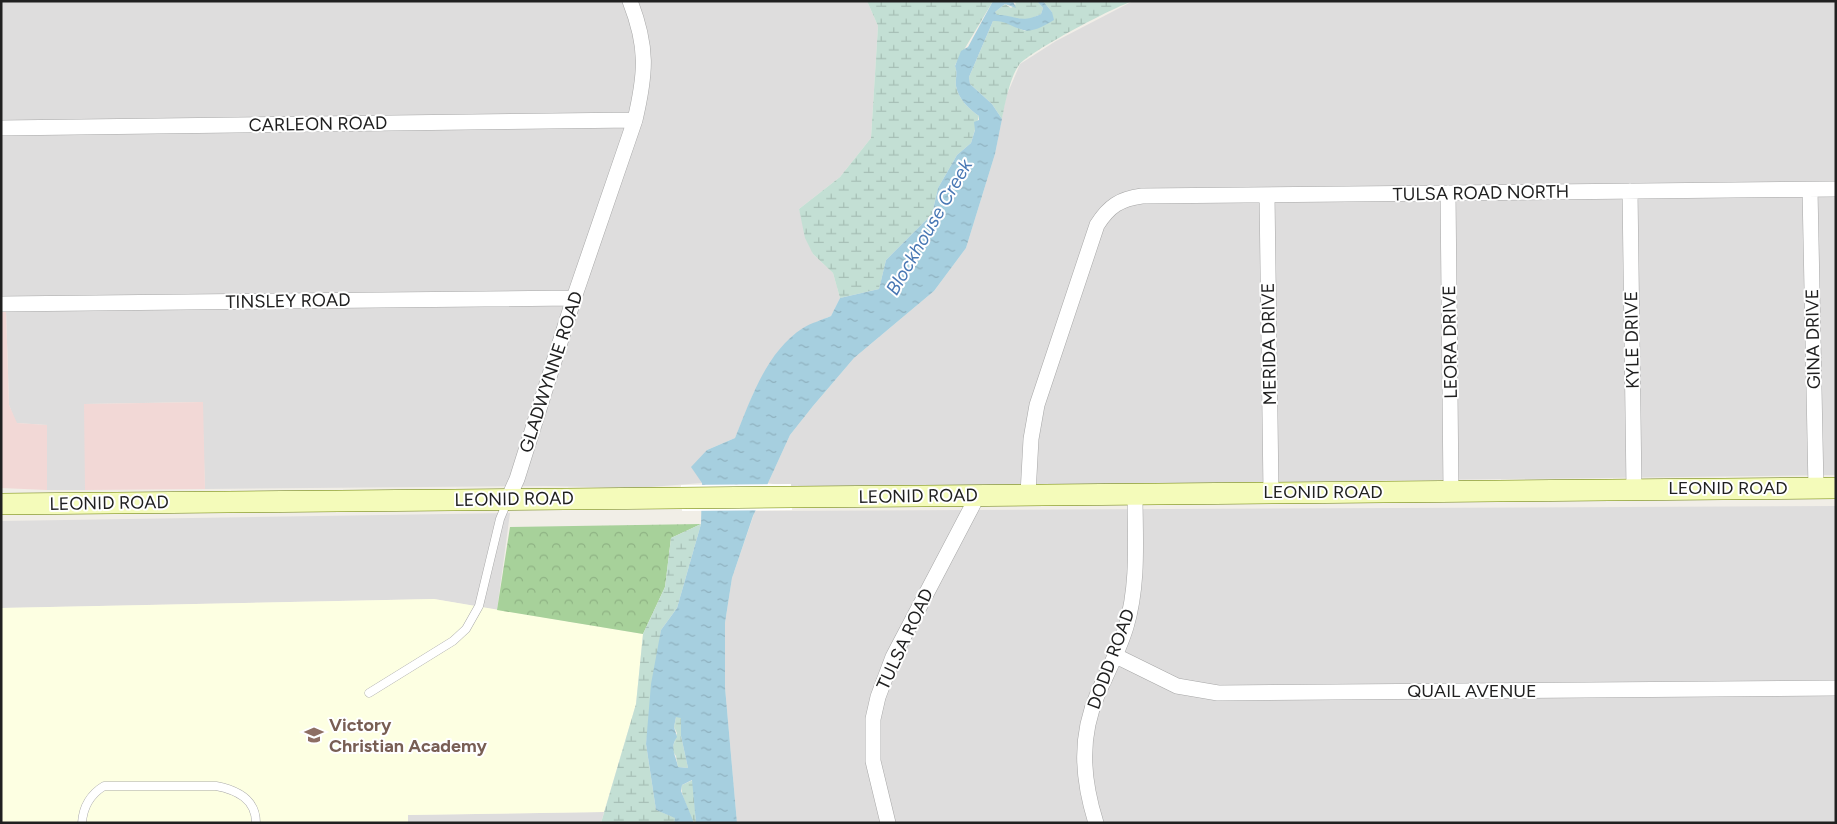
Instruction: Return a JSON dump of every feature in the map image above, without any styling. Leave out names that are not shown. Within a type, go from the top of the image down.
[{"type":"street","name":"GLADWYNNE ROAD","points":[[508,499],[517,479],[574,298],[635,120],[641,93],[644,43],[630,1]]},
{"type":"street","name":"CARLEON ROAD","points":[[1,128],[635,120]]},
{"type":"street","name":"GINA DRIVE","points":[[1810,190],[1826,488]]},
{"type":"street","name":"TULSA ROAD NORTH","points":[[1028,494],[1031,440],[1038,405],[1097,225],[1115,204],[1126,198],[1836,190]]},
{"type":"street","name":"KYLE DRIVE","points":[[1630,191],[1634,489]]},
{"type":"street","name":"LEORA DRIVE","points":[[1448,193],[1451,491]]},
{"type":"street","name":"MERIDA DRIVE","points":[[1267,195],[1271,492]]},
{"type":"street","name":"TINSLEY ROAD","points":[[1,304],[574,298]]},
{"type":"street","name":"LEONID ROAD","points":[[1,504],[1826,488]]},
{"type":"street","name":"DODD ROAD","points":[[1096,823],[1086,787],[1084,746],[1097,695],[1116,656],[1127,626],[1134,582],[1135,494]]},
{"type":"street","name":"TULSA ROAD","points":[[888,823],[873,761],[873,726],[878,697],[893,656],[978,495]]},
{"type":"street","name":"QUAIL AVENUE","points":[[1116,656],[1177,686],[1218,693],[1836,688]]},
{"type":"lane","name":"GLADWYNNE ROAD","points":[[369,693],[453,641],[466,629],[479,606],[500,519],[508,499]]},
{"type":"lane","points":[[82,823],[89,800],[94,792],[104,786],[216,786],[234,789],[244,797],[252,805],[256,823]]},
{"type":"shaded area","points":[[1,1],[867,1],[878,26],[871,138],[840,177],[799,209],[813,254],[833,273],[840,298],[831,316],[803,328],[754,392],[735,438],[707,450],[702,483],[637,488],[546,486],[205,489],[202,402],[85,404],[85,490],[47,490],[47,425],[16,423],[9,405],[6,310],[1,310]]},
{"type":"shaded area","points":[[1133,1],[1836,1],[1836,475],[791,488],[768,483],[790,435],[813,406],[854,358],[934,291],[966,248],[995,154],[1006,97],[1020,64],[1056,41]]},
{"type":"shaded area","points":[[1,310],[6,310],[9,405],[17,423],[47,425],[47,490],[1,488]]},
{"type":"shaded area","points":[[203,402],[205,489],[85,490],[84,404]]},
{"type":"shaded area","points":[[1836,506],[1836,823],[737,823],[725,687],[725,623],[732,578],[755,511]]},
{"type":"shaded area","points":[[510,513],[497,610],[434,599],[1,608],[1,521]]},
{"type":"shaded area","name":"Victory Christian Academy","points":[[434,599],[643,634],[636,704],[604,812],[408,815],[408,823],[1,823],[1,608]]},
{"type":"shaded area","points":[[604,812],[601,823],[408,823],[408,815]]},
{"type":"green space","points":[[867,1],[993,1],[955,65],[957,91],[968,107],[979,116],[971,143],[957,155],[938,188],[932,214],[886,260],[879,289],[840,298],[833,273],[813,254],[805,238],[799,209],[840,177],[871,138],[878,26]]},
{"type":"green space","points":[[1013,1],[1037,1],[1043,8],[1041,14],[1028,20],[996,15],[995,12],[1005,4],[1011,8],[1016,4]]},
{"type":"green space","points":[[1043,1],[1133,1],[1073,30],[1026,58],[1019,65],[1010,83],[1002,119],[992,104],[970,84],[969,77],[993,21],[1001,20],[1025,31],[1052,12]]},
{"type":"green space","points":[[701,524],[671,538],[665,587],[643,634],[497,610],[510,527]]},
{"type":"green space","points":[[701,524],[677,608],[661,630],[646,744],[656,810],[676,818],[674,823],[601,823],[636,704],[643,634],[665,587],[671,538]]},
{"type":"green space","points":[[676,717],[681,717],[681,736],[688,768],[678,767],[676,756],[672,750],[677,733],[674,727]]},
{"type":"green space","points":[[693,780],[696,823],[691,819],[682,789],[682,785]]},
{"type":"water","name":"Blockhouse Creek","points":[[993,1],[1013,1],[1016,8],[1005,4],[995,12],[997,15],[1023,19],[1034,17],[1041,14],[1043,8],[1037,1],[1043,1],[1052,12],[1054,20],[1039,28],[1027,31],[993,21],[969,77],[970,84],[992,104],[1002,119],[995,154],[966,248],[934,291],[854,358],[790,435],[753,516],[732,578],[725,623],[725,687],[737,823],[696,823],[692,780],[682,785],[681,791],[694,823],[674,823],[675,818],[656,810],[646,744],[651,684],[661,630],[677,608],[701,524],[702,483],[691,467],[707,450],[735,438],[761,377],[769,363],[790,338],[806,326],[831,316],[840,298],[879,289],[886,260],[932,214],[938,188],[957,155],[971,143],[975,130],[974,122],[979,120],[979,116],[962,100],[956,86],[955,66],[961,51],[968,47]],"holes":[[[676,717],[681,718],[681,736],[688,768],[678,767],[674,752],[677,737],[674,727]]]},
{"type":"pier","points":[[791,484],[792,510],[682,511],[681,485]]},
{"type":"place","name":"Victory Christian Academy","points":[[314,735]]}]
